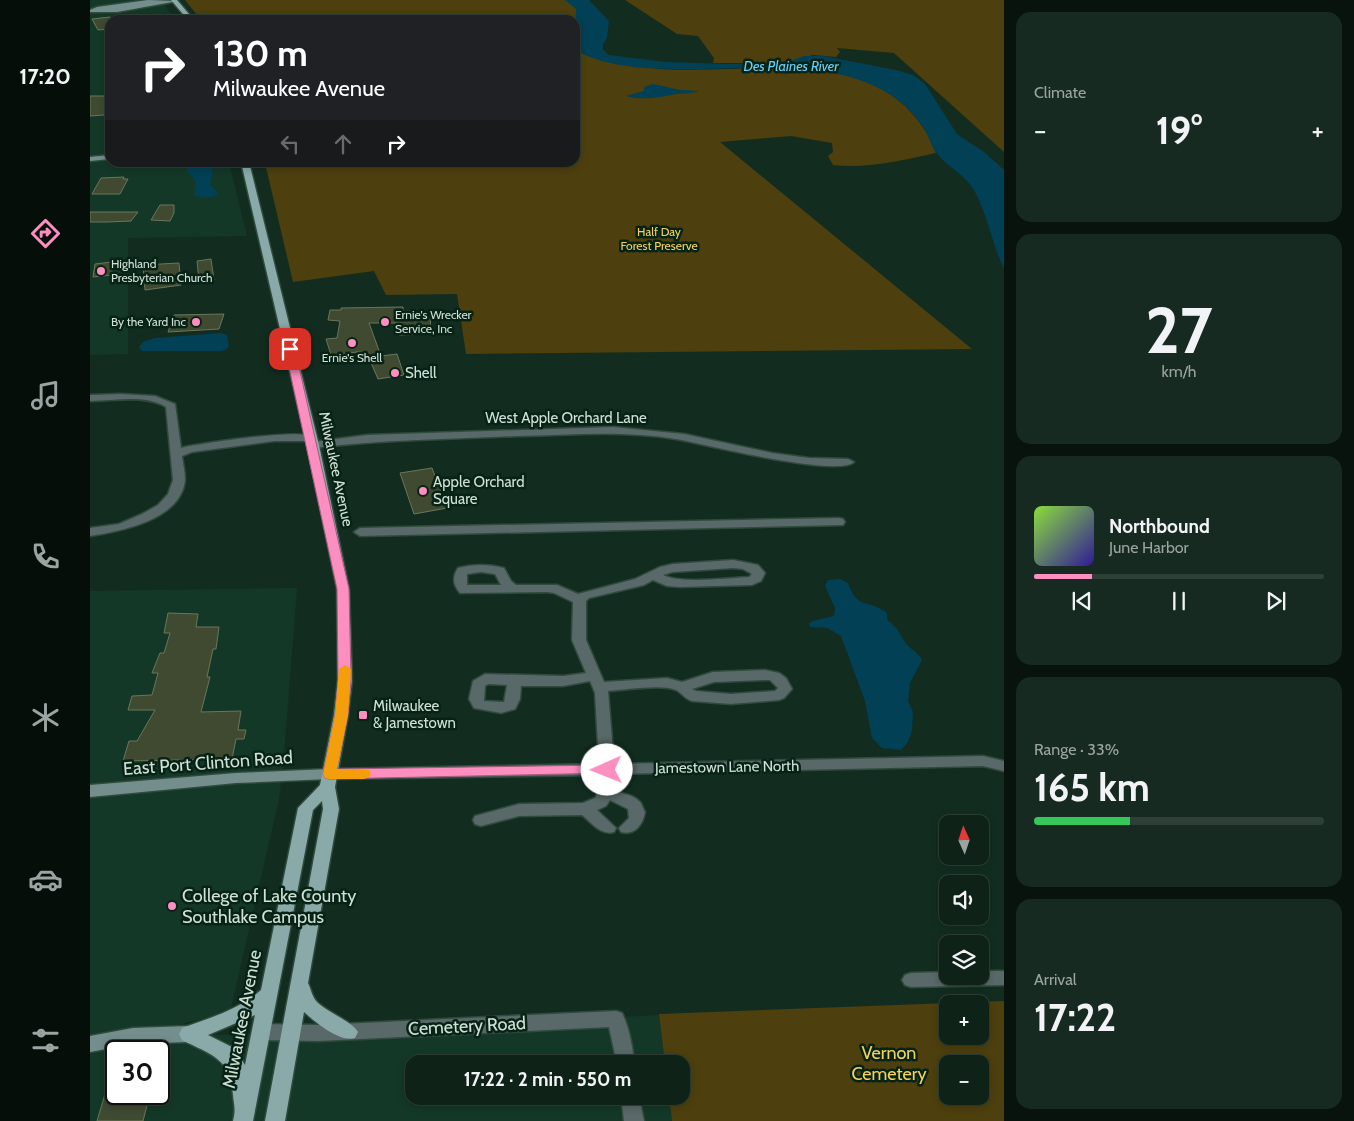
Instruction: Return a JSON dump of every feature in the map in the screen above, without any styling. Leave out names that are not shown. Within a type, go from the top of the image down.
[{"type":"main road","points":[[175,1],[187,15]]},
{"type":"main road","name":"Milwaukee Avenue","points":[[246,167],[311,442],[344,599],[345,680],[341,715],[328,781],[331,809],[275,1121]]},
{"type":"main road","name":"Milwaukee Avenue","points":[[244,1120],[306,808],[328,781]]},
{"type":"main road","points":[[300,984],[308,1005],[326,1020],[349,1032]]},
{"type":"main road","points":[[188,1034],[220,1023],[254,1007],[269,993]]},
{"type":"main road","points":[[188,1034],[227,1054],[241,1075],[244,1120]]},
{"type":"street","points":[[91,11],[148,2],[162,3],[175,1]]},
{"type":"street","points":[[91,159],[105,158]]},
{"type":"street","points":[[91,159],[105,160]]},
{"type":"street","points":[[90,398],[151,398],[167,402],[173,409],[178,454],[178,486],[167,504],[146,517],[122,527],[90,532]]},
{"type":"street","name":"West Apple Orchard Lane","points":[[178,454],[190,456],[311,442],[366,438],[613,430],[684,437],[790,458],[848,462]]},
{"type":"street","points":[[360,532],[839,522]]},
{"type":"street","points":[[481,820],[519,810],[585,809],[601,802],[608,790],[602,693],[579,640],[580,600],[585,595],[639,582],[653,575],[664,570],[674,568],[745,564],[756,569],[759,573],[757,578],[752,581],[681,583],[666,582],[653,575]]},
{"type":"street","points":[[512,588],[557,589],[580,600]]},
{"type":"street","points":[[514,681],[668,683],[682,687],[692,696],[731,699],[779,695],[785,689],[781,681],[774,676],[765,675],[713,677],[682,687]]},
{"type":"street","name":"Jamestown Lane North","points":[[328,781],[607,770],[983,761],[1004,766]]},
{"type":"street","name":"East Port Clinton Road","points":[[90,791],[236,778],[328,781]]},
{"type":"street","points":[[608,790],[634,805],[637,812],[636,820],[627,828]]},
{"type":"street","points":[[585,809],[608,828]]},
{"type":"street","points":[[911,980],[1004,978]]},
{"type":"street","name":"Cemetery Road","points":[[261,1032],[349,1032],[616,1019],[625,1055]]},
{"type":"street","points":[[90,1044],[133,1036],[188,1034]]},
{"type":"street","points":[[631,1105],[634,1121]]},
{"type":"shaded area","points":[[90,0],[161,0],[172,15],[105,15],[105,167],[230,167],[247,236],[128,238],[128,354],[90,355]]},
{"type":"shaded area","name":"College of Lake County Southlake Campus","points":[[297,588],[279,799],[230,1012],[177,1025],[90,1036],[90,591]]},
{"type":"shaded area","points":[[659,1015],[664,1055],[405,1055],[405,1105],[670,1105],[672,1121],[267,1121],[281,1035]]},
{"type":"shaded area","points":[[280,1034],[264,1121],[90,1121],[90,1044],[105,1041],[105,1105],[170,1105],[170,1040],[112,1040],[133,1036]]},
{"type":"green space","name":"Half Day Forest Preserve","points":[[185,0],[574,0],[579,15],[197,15]]},
{"type":"green space","points":[[625,0],[1004,0],[1004,152],[894,53],[837,48],[840,52],[836,57],[813,55],[785,63],[713,63],[714,58],[698,36],[677,34]]},
{"type":"green space","name":"Half Day Forest Preserve","points":[[580,17],[592,50],[629,64],[674,70],[779,68],[814,70],[847,76],[878,87],[905,106],[922,125],[936,153],[885,163],[846,166],[833,165],[828,156],[833,152],[832,143],[791,136],[720,142],[972,349],[466,354],[457,294],[386,295],[374,271],[293,282],[266,167],[580,167]]},
{"type":"green space","name":"Vernon Cemetery","points":[[1004,1001],[1004,1121],[672,1121],[670,1105],[690,1105],[690,1055],[664,1055],[659,1014],[939,1003],[939,1045],[989,1045],[989,1002]]},
{"type":"water","name":"Des Plaines River","points":[[565,0],[589,0],[609,21],[603,50],[609,55],[665,62],[728,64],[785,63],[804,56],[823,56],[913,75],[925,84],[957,134],[984,152],[1004,170],[1004,269],[983,211],[971,186],[940,157],[934,149],[924,127],[910,111],[883,90],[859,79],[805,69],[650,68],[619,65],[589,57],[580,52],[580,15],[576,15],[576,9]]},
{"type":"water","points":[[653,84],[680,90],[699,91],[651,98],[626,96],[644,91],[644,87]]},
{"type":"water","points":[[187,167],[213,167],[210,184],[217,191],[218,195],[208,198],[195,196],[196,183],[187,171]]},
{"type":"water","points":[[221,333],[227,335],[229,346],[221,351],[142,351],[139,347],[143,342],[155,338]]},
{"type":"water","points":[[840,579],[848,583],[859,601],[887,613],[887,620],[896,628],[907,645],[922,660],[910,683],[908,701],[913,712],[912,730],[908,742],[901,750],[882,748],[872,738],[865,701],[841,636],[827,628],[810,627],[809,624],[812,621],[834,616],[835,608],[825,586],[828,580]]},
{"type":"building","points":[[105,18],[105,29],[98,30],[92,19]]},
{"type":"building","points":[[90,96],[105,96],[104,115],[90,116]]},
{"type":"building","points":[[124,177],[123,179],[128,179],[120,194],[92,194],[101,178]]},
{"type":"building","points":[[160,205],[174,205],[174,213],[170,221],[151,220]]},
{"type":"building","points":[[90,212],[138,212],[131,221],[90,222]]},
{"type":"building","points":[[211,259],[214,280],[199,281],[197,261]]},
{"type":"building","name":"Highland Presbyterian Church","points":[[112,262],[112,275],[93,277],[95,264]]},
{"type":"building","points":[[179,263],[181,285],[145,290],[143,265]]},
{"type":"building","points":[[403,307],[403,311],[431,312],[430,334],[399,335],[402,323],[369,323],[381,356],[397,354],[404,375],[378,379],[366,351],[331,355],[326,339],[337,338],[340,321],[328,320],[330,310],[341,310],[341,308]]},
{"type":"building","name":"By the Yard Inc","points":[[224,314],[219,329],[168,332],[174,315]]},
{"type":"building","name":"Apple Orchard Square","points":[[432,468],[447,508],[414,514],[400,473]]},
{"type":"building","points":[[168,613],[198,614],[196,627],[219,627],[216,649],[213,649],[207,677],[210,677],[201,712],[241,711],[238,730],[246,730],[244,739],[236,739],[232,759],[123,761],[129,741],[137,741],[155,710],[128,710],[132,696],[152,695],[158,673],[152,673],[160,653],[164,653],[170,633],[164,633]]},
{"type":"building","points":[[105,1094],[105,1105],[147,1105],[143,1121],[97,1121]]},
{"type":"slow traffic","points":[[345,669],[341,715],[329,774],[364,774]]},
{"type":"place","name":"Highland Presbyterian Church","points":[[101,271]]},
{"type":"place","name":"By the Yard Inc","points":[[196,322]]},
{"type":"place","name":"Ernie's Wrecker Service, Inc","points":[[385,322]]},
{"type":"place","name":"Ernie's Shell","points":[[352,343]]},
{"type":"place","name":"Shell","points":[[395,373]]},
{"type":"place","name":"Apple Orchard Square","points":[[423,491]]},
{"type":"place","name":"Milwaukee & Jamestown","points":[[363,715]]},
{"type":"place","name":"College of Lake County Southlake Campus","points":[[172,906]]},
{"type":"route","points":[[290,349],[313,446],[343,589],[345,680],[341,715],[329,774],[607,770]]}]
